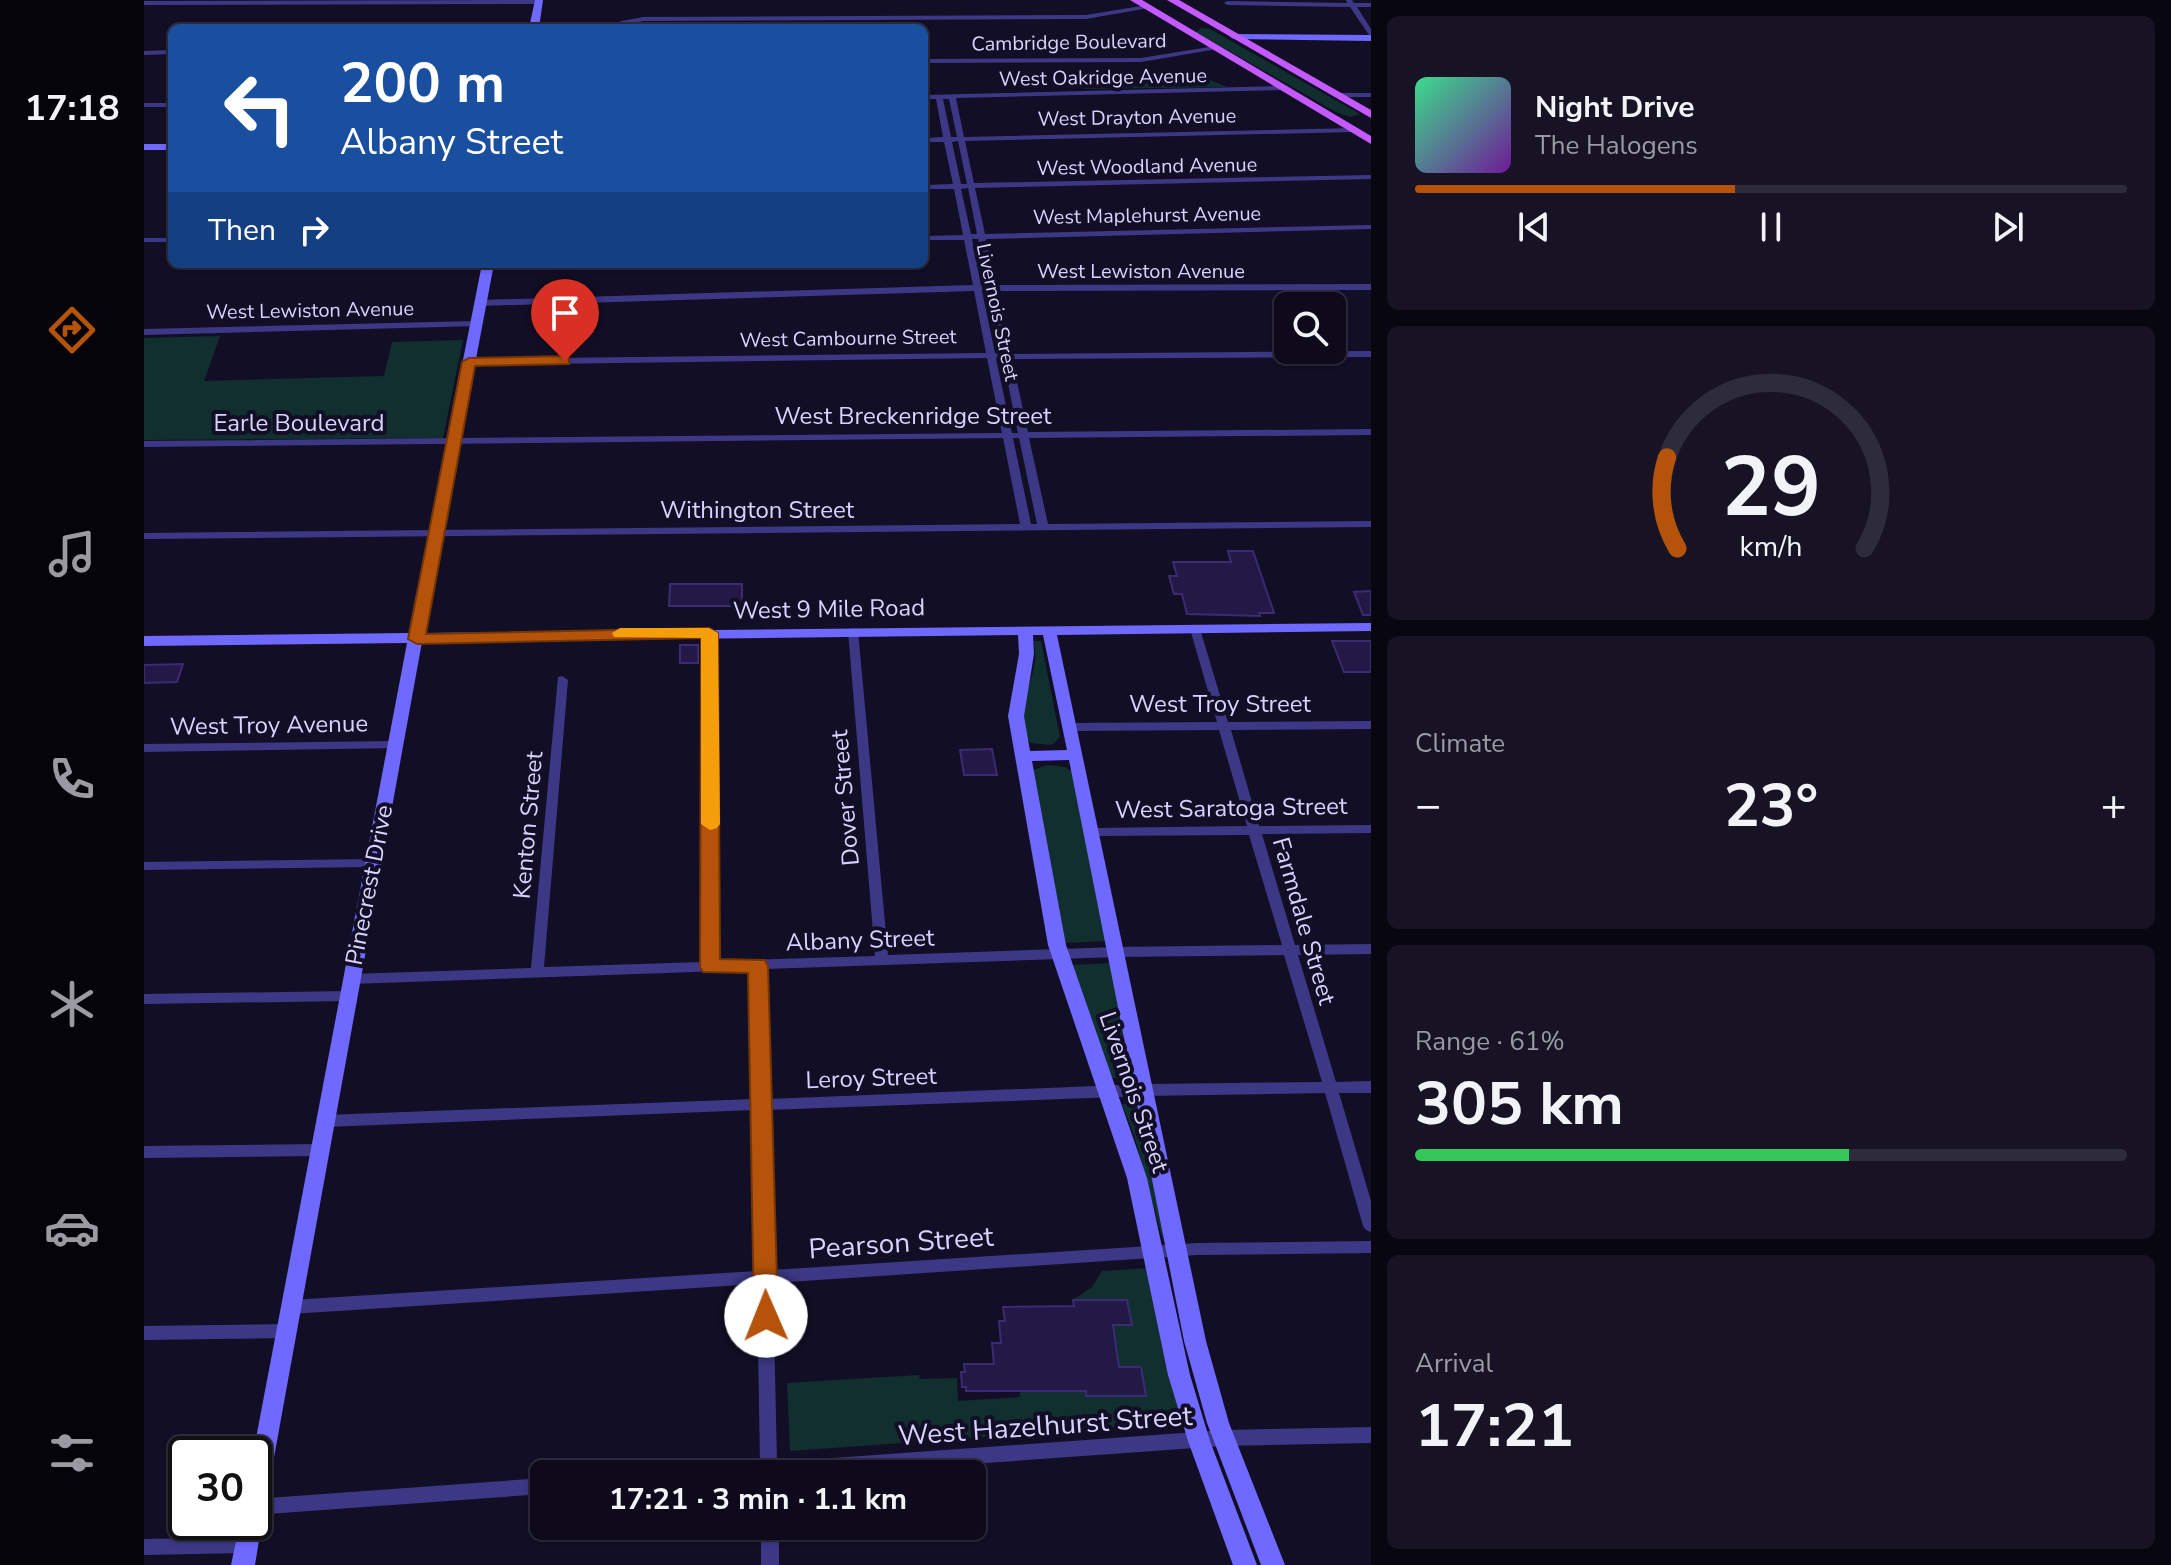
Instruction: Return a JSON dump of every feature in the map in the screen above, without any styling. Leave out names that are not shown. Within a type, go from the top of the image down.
[{"type":"main road","points":[[1135,0],[1371,141]]},
{"type":"main road","points":[[1172,0],[1369,114],[1358,121],[1336,120]]},
{"type":"main road","points":[[1167,18],[1188,17],[1189,10]]},
{"type":"main road","points":[[1186,30],[1194,25],[1217,26]]},
{"type":"street","points":[[144,3],[539,1],[535,24]]},
{"type":"street","points":[[1227,3],[1350,2],[1371,5]]},
{"type":"street","points":[[1350,2],[1371,36]]},
{"type":"street","points":[[621,24],[644,19],[1080,17],[1147,7]]},
{"type":"street","points":[[1234,36],[1371,36]]},
{"type":"street","name":"Cambridge Boulevard","points":[[928,61],[1141,60],[1215,48]]},
{"type":"street","points":[[144,53],[168,52]]},
{"type":"street","name":"West Oakridge Avenue","points":[[928,97],[1282,88]]},
{"type":"street","points":[[1336,95],[1371,95]]},
{"type":"street","name":"Livernois Street","points":[[952,96],[1043,527]]},
{"type":"street","name":"Livernois Street","points":[[939,97],[1026,527]]},
{"type":"street","points":[[144,105],[168,105]]},
{"type":"street","name":"West Drayton Avenue","points":[[928,140],[1352,130]]},
{"type":"street","points":[[144,147],[168,147]]},
{"type":"street","name":"West Woodland Avenue","points":[[928,187],[1371,177]]},
{"type":"street","name":"West Maplehurst Avenue","points":[[928,238],[1371,227]]},
{"type":"street","points":[[144,240],[168,240]]},
{"type":"street","name":"Pinecrest Drive","points":[[267,1436],[487,268]]},
{"type":"street","name":"West Lewiston Avenue","points":[[480,303],[979,289],[1371,287]]},
{"type":"street","name":"West Lewiston Avenue","points":[[144,332],[476,324]]},
{"type":"street","name":"West Cambourne Street","points":[[469,362],[1371,354]]},
{"type":"street","name":"West Breckenridge Street","points":[[455,441],[1371,432]]},
{"type":"street","name":"Earle Boulevard","points":[[144,444],[455,441]]},
{"type":"street","name":"Withington Street","points":[[144,536],[1371,524]]},
{"type":"street","name":"West 9 Mile Road","points":[[144,641],[1371,627]]},
{"type":"street","name":"Farmdale Street","points":[[1195,629],[1371,1226]]},
{"type":"street","name":"Livernois Street","points":[[1025,630],[1027,665],[1015,701],[1022,756],[1059,954],[1137,1178],[1179,1375],[1199,1441],[1245,1565]]},
{"type":"street","name":"Livernois Street","points":[[1049,630],[1201,1365],[1224,1438],[1273,1565]]},
{"type":"street","name":"Dover Street","points":[[853,631],[882,960]]},
{"type":"street","points":[[709,633],[710,967]]},
{"type":"street","name":"Kenton Street","points":[[537,973],[562,680]]},
{"type":"street","name":"West Troy Street","points":[[1070,727],[1371,725]]},
{"type":"street","name":"West Troy Avenue","points":[[144,748],[395,745]]},
{"type":"street","points":[[1022,756],[1076,755]]},
{"type":"street","name":"West Saratoga Street","points":[[1092,832],[1371,829]]},
{"type":"street","points":[[144,866],[373,863]]},
{"type":"street","name":"Albany Street","points":[[144,999],[537,973],[1117,952],[1371,949]]},
{"type":"street","points":[[758,966],[769,1460]]},
{"type":"street","name":"Leroy Street","points":[[325,1121],[1107,1091],[1371,1087]]},
{"type":"street","points":[[144,1152],[320,1150]]},
{"type":"street","name":"Pearson Street","points":[[291,1307],[1153,1252],[1371,1247]]},
{"type":"street","points":[[144,1333],[286,1331]]},
{"type":"street","name":"West Hazelhurst Street","points":[[935,1460],[1224,1438],[1371,1435]]},
{"type":"street","points":[[272,1506],[530,1487]]},
{"type":"street","points":[[770,1540],[770,1565]]},
{"type":"street","points":[[144,1547],[247,1544]]},
{"type":"green space","points":[[1201,28],[1210,29],[1360,114],[1350,117],[1336,112],[1196,32]]},
{"type":"green space","points":[[1210,80],[1227,87],[1085,89],[1081,82]]},
{"type":"green space","points":[[220,336],[204,381],[384,376],[392,342],[463,340],[443,438],[144,440],[144,338]]},
{"type":"green space","points":[[1034,641],[1041,641],[1060,737],[1052,745],[1031,743],[1022,723],[1035,661]]},
{"type":"green space","points":[[1047,765],[1065,767],[1072,772],[1107,941],[1063,943],[1032,777],[1034,770]]},
{"type":"green space","points":[[1112,963],[1135,1078],[1111,1078],[1071,965]]},
{"type":"green space","points":[[1140,1103],[1167,1236],[1162,1237],[1134,1135],[1122,1104]]},
{"type":"green space","points":[[1149,1268],[1184,1423],[790,1451],[787,1383],[919,1375],[920,1379],[957,1378],[958,1401],[1020,1397],[1020,1391],[1086,1391],[1086,1395],[1119,1367],[1113,1325],[1131,1325],[1127,1300],[1073,1300],[1092,1287],[1102,1271]]},
{"type":"building","points":[[1228,551],[1253,551],[1274,613],[1259,613],[1260,616],[1187,614],[1182,594],[1174,594],[1169,576],[1177,576],[1173,562],[1231,562]]},
{"type":"building","points":[[670,584],[742,584],[742,606],[669,606]]},
{"type":"building","points":[[1371,591],[1371,615],[1363,615],[1354,592]]},
{"type":"building","points":[[1332,641],[1371,641],[1371,672],[1344,672]]},
{"type":"building","points":[[680,645],[698,645],[698,663],[680,663]]},
{"type":"building","points":[[183,664],[177,682],[144,683],[144,665]]},
{"type":"building","points":[[992,749],[997,775],[964,775],[960,750]]},
{"type":"building","points":[[1073,1300],[1127,1300],[1132,1325],[1113,1325],[1119,1367],[1141,1367],[1146,1396],[1086,1396],[1086,1391],[966,1391],[966,1387],[962,1387],[964,1364],[994,1364],[992,1343],[1001,1343],[999,1321],[1005,1321],[1003,1307],[1074,1306]]},
{"type":"slow traffic","points":[[620,633],[709,633],[710,824]]},
{"type":"route","points":[[565,361],[469,362],[417,639],[709,633],[710,967],[758,966],[766,1316]]}]
